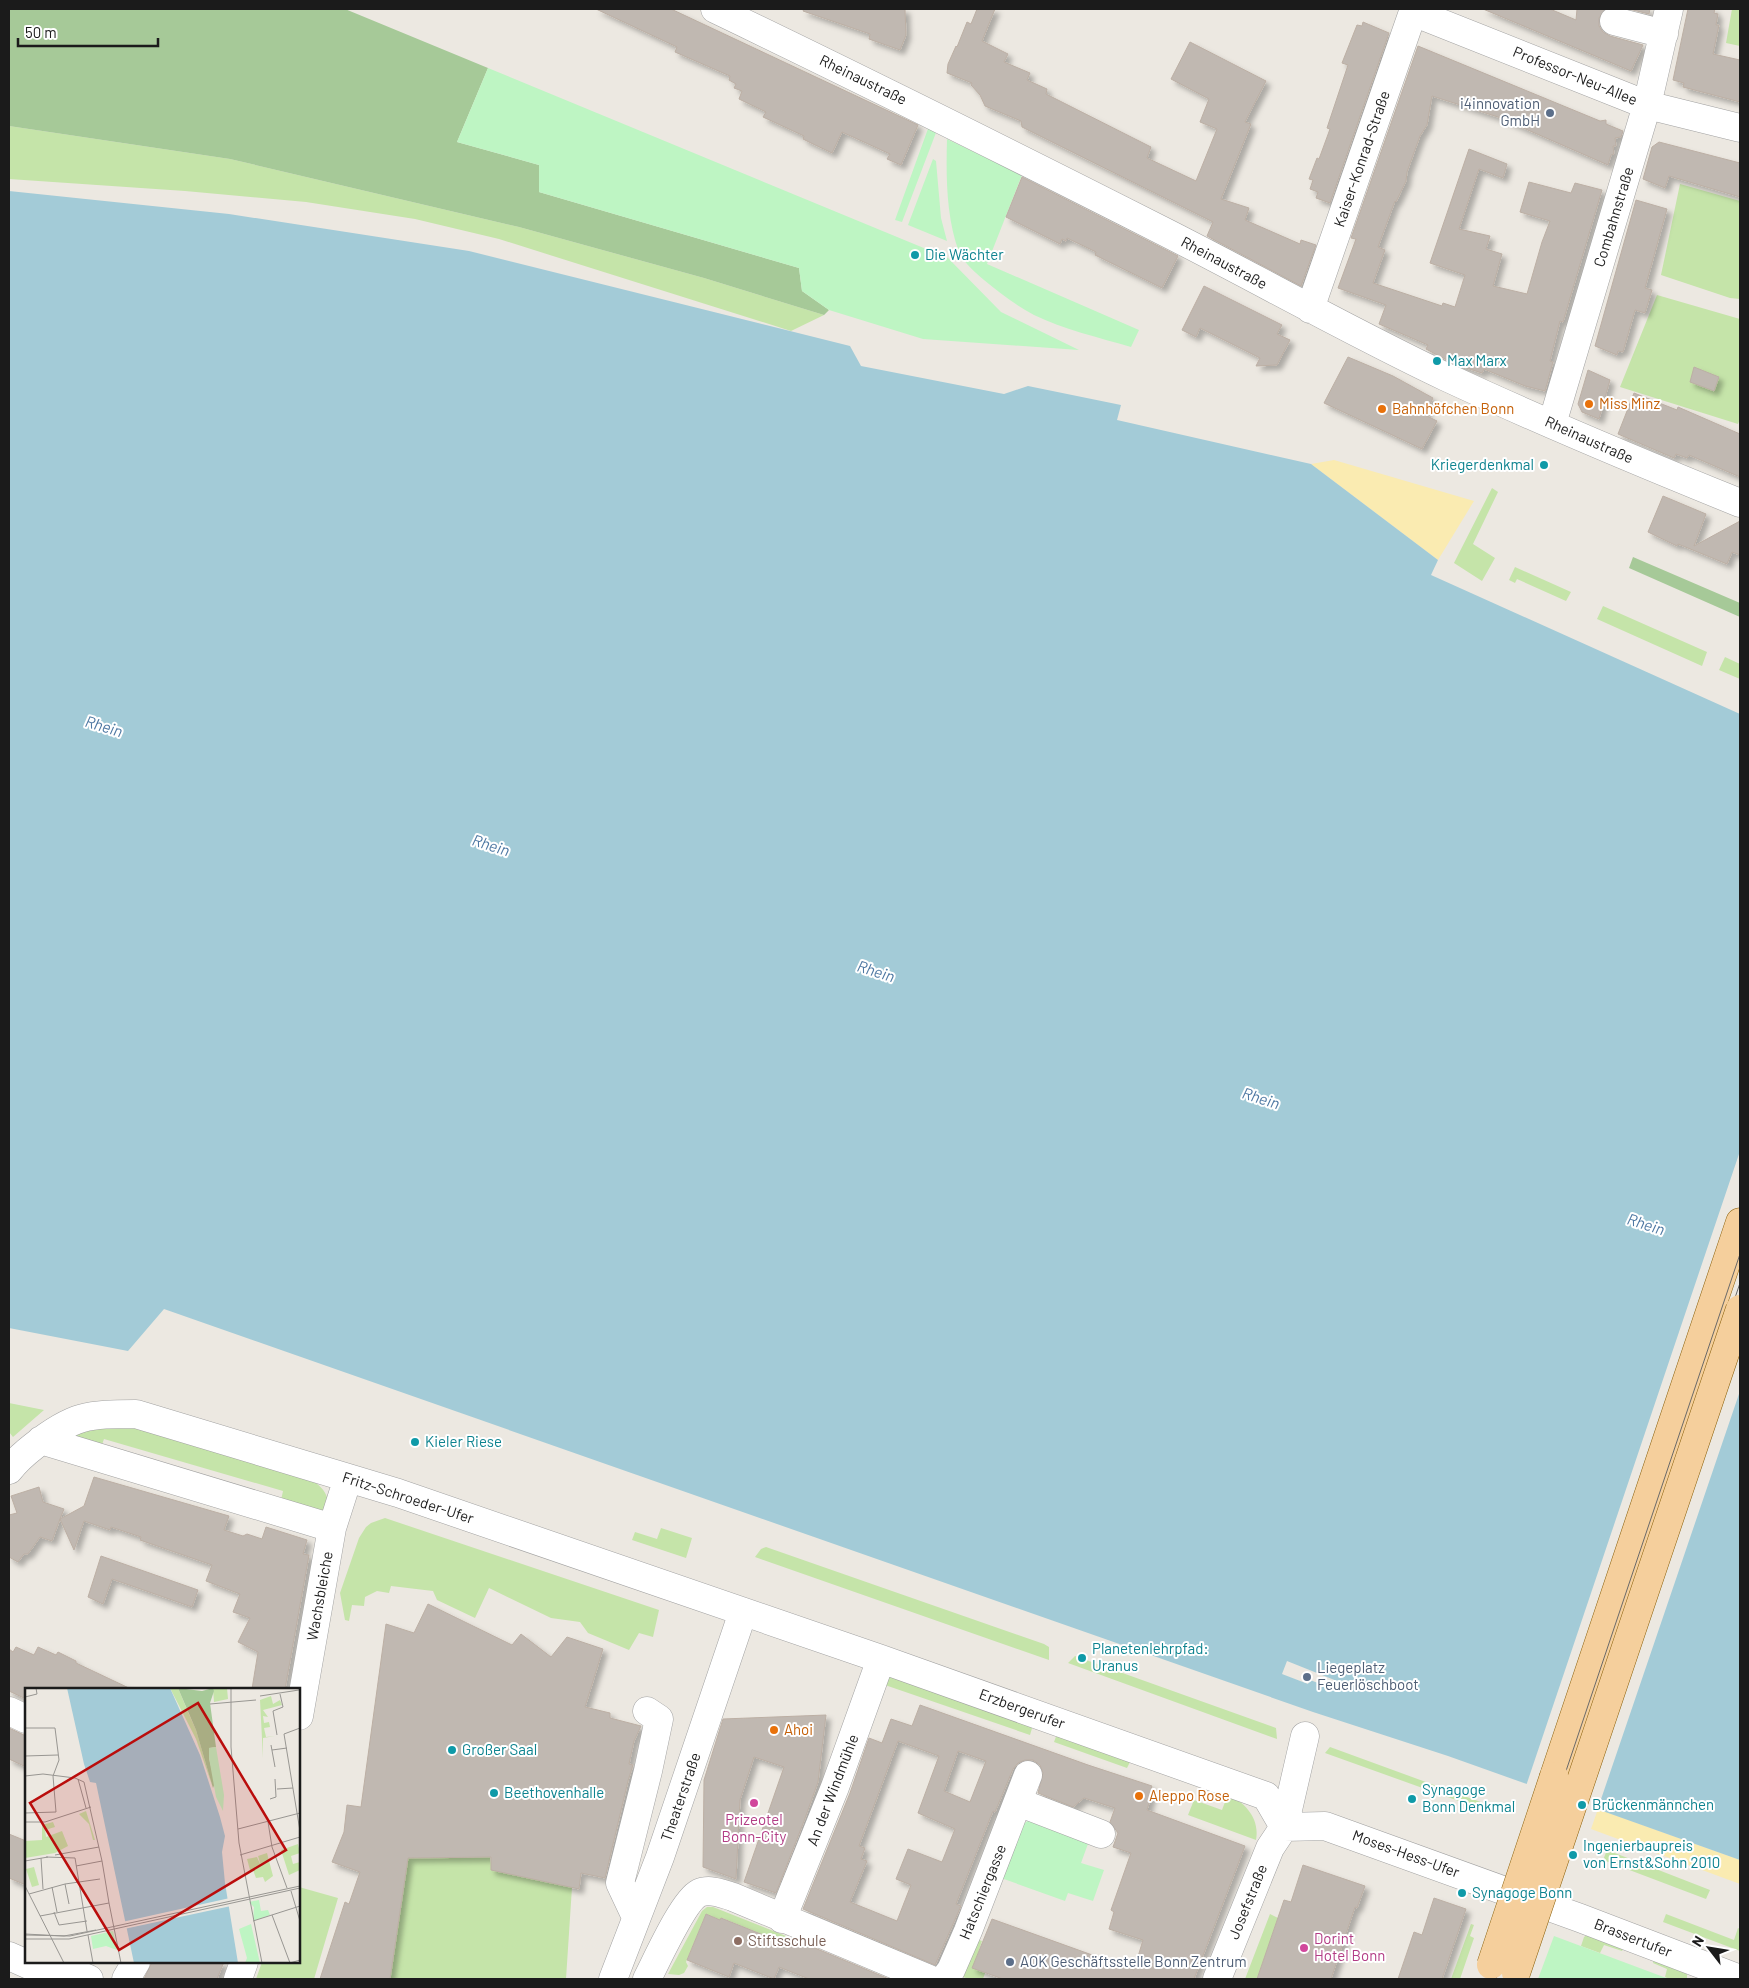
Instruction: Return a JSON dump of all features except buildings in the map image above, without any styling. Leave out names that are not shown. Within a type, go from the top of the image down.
[{"type":"main road","points":[[1502,1974],[1740,1222]]},
{"type":"main road","points":[[1502,1974],[1740,1310]]},
{"type":"street","name":"Rheinaustraße","points":[[716,9],[935,116],[1187,243],[1310,309],[1444,376],[1641,464],[1740,503]]},
{"type":"street","name":"Kaiser-Konrad-Straße","points":[[1310,309],[1414,10]]},
{"type":"street","name":"Professor-Neu-Allee","points":[[1414,10],[1647,105],[1740,128]]},
{"type":"street","points":[[1614,21],[1667,21]]},
{"type":"street","name":"Combahnstraße","points":[[1552,424],[1647,105],[1667,21]]},
{"type":"street","name":"Fritz-Schroeder-Ufer","points":[[9,1470],[41,1440],[68,1422],[99,1414],[136,1414],[398,1493],[743,1612]]},
{"type":"street","points":[[41,1440],[332,1528]]},
{"type":"street","name":"Wachsbleiche","points":[[300,1710],[332,1528],[348,1478]]},
{"type":"street","name":"Erzbergerufer","points":[[743,1612],[1266,1796],[1284,1827]]},
{"type":"street","name":"Theaterstraße","points":[[613,1979],[660,1858],[743,1612]]},
{"type":"street","name":"An der Windmühle","points":[[782,1919],[835,1787],[881,1659]]},
{"type":"street","points":[[9,1711],[25,1719]]},
{"type":"street","points":[[636,1918],[620,1883],[659,1719],[647,1711]]},
{"type":"street","points":[[1284,1827],[1305,1736]]},
{"type":"street","name":"Hatschiergasse","points":[[944,1979],[951,1970],[968,1931],[1028,1775]]},
{"type":"street","points":[[1018,1802],[1101,1834]]},
{"type":"street","name":"Moses-Hess-Ufer","points":[[1284,1827],[1325,1826],[1525,1898]]},
{"type":"street","name":"Josefstraße","points":[[1217,1979],[1270,1848],[1284,1827]]},
{"type":"street","points":[[647,1979],[685,1908],[700,1892],[714,1891],[733,1897],[929,1979]]},
{"type":"street","name":"Brassertufer","points":[[1525,1898],[1740,1979]]},
{"type":"street","points":[[9,1956],[56,1977],[75,1973],[89,1979]]},
{"type":"street","points":[[126,1979],[135,1963]]},
{"type":"street","points":[[238,1979],[244,1963]]},
{"type":"green space","points":[[9,9],[345,9],[488,68],[457,142],[539,165],[539,192],[799,268],[802,291],[829,310],[824,315],[704,278],[519,227],[230,159],[9,126]]},
{"type":"green space","points":[[1732,9],[1740,9],[1740,46],[1726,43]]},
{"type":"green space","points":[[488,68],[948,258],[1001,312],[1079,350],[923,339],[829,310],[802,291],[799,268],[539,192],[539,165],[457,142]]},
{"type":"green space","points":[[9,126],[230,159],[519,227],[704,278],[824,315],[791,331],[499,239],[415,219],[306,202],[185,191],[9,179]]},
{"type":"green space","points":[[929,126],[937,130],[902,222],[895,220]]},
{"type":"green space","points":[[947,139],[1022,175],[987,264],[1139,330],[1131,347],[1069,329],[1034,315],[1020,307],[973,271],[959,252],[951,225],[947,181]]},
{"type":"green space","points":[[933,159],[936,161],[941,218],[947,241],[908,225]]},
{"type":"green space","points":[[1680,184],[1740,201],[1740,299],[1730,298],[1661,275]]},
{"type":"green space","points":[[1657,295],[1740,319],[1740,419],[1738,424],[1620,387]]},
{"type":"green space","points":[[1492,488],[1498,492],[1473,544],[1495,558],[1482,581],[1454,563]]},
{"type":"green space","points":[[1633,557],[1740,603],[1740,617],[1629,568]]},
{"type":"green space","points":[[1515,567],[1571,592],[1566,601],[1517,579],[1515,583],[1509,580]]},
{"type":"green space","points":[[1603,606],[1707,652],[1702,666],[1597,619]]},
{"type":"green space","points":[[1725,657],[1740,664],[1740,679],[1719,670]]},
{"type":"green space","points":[[9,1403],[44,1410],[13,1437],[9,1432]]},
{"type":"green space","points":[[118,1425],[142,1429],[309,1478],[321,1487],[328,1500],[322,1513],[280,1505],[283,1491],[104,1439],[99,1453],[62,1436]]},
{"type":"green space","points":[[385,1518],[659,1610],[653,1637],[639,1633],[629,1650],[588,1633],[580,1622],[551,1618],[489,1588],[475,1618],[437,1600],[433,1591],[391,1586],[389,1593],[377,1591],[365,1597],[364,1606],[352,1605],[349,1621],[345,1620],[340,1593],[359,1538],[371,1523]]},
{"type":"green space","points":[[661,1528],[692,1538],[686,1558],[632,1540],[635,1532],[657,1539]]},
{"type":"green space","points":[[766,1547],[1044,1644],[1049,1647],[1049,1660],[755,1557],[761,1549]]},
{"type":"green space","points":[[1075,1656],[1276,1728],[1277,1739],[1068,1663]]},
{"type":"green space","points":[[888,1675],[1033,1725],[1030,1735],[885,1685]]},
{"type":"green space","points":[[1057,1734],[1131,1760],[1127,1768],[1054,1742]]},
{"type":"green space","points":[[1330,1747],[1497,1808],[1495,1814],[1325,1753]]},
{"type":"green space","points":[[1228,1794],[1250,1812],[1256,1825],[1256,1840],[1188,1815],[1194,1800],[1222,1810]]},
{"type":"green space","points":[[1029,1820],[1089,1841],[1081,1863],[1104,1870],[1093,1901],[1068,1893],[1065,1901],[1001,1878],[1022,1825]]},
{"type":"green space","points":[[1607,1850],[1710,1890],[1706,1899],[1603,1860]]},
{"type":"green space","points":[[490,1857],[492,1870],[572,1887],[566,1979],[390,1979],[408,1858]]},
{"type":"green space","points":[[300,1887],[338,1898],[314,1979],[256,1979],[262,1963],[300,1963]]},
{"type":"green space","points":[[707,1907],[713,1907],[791,1938],[788,1945],[722,1918],[720,1920],[706,1914],[686,1962],[688,1966],[684,1973],[679,1975],[668,1974],[702,1911]]},
{"type":"green space","points":[[1270,1914],[1278,1918],[1257,1979],[1245,1979]]},
{"type":"green space","points":[[1666,1914],[1734,1940],[1738,1928],[1740,1929],[1740,1951],[1663,1922]]},
{"type":"green space","points":[[1471,1924],[1474,1925],[1470,1936],[1474,1938],[1460,1979],[1451,1979]]},
{"type":"green space","points":[[1588,1934],[1624,1947],[1622,1951],[1604,1945],[1600,1953],[1581,1946],[1584,1937]]},
{"type":"green space","points":[[1554,1936],[1669,1979],[1538,1979]]},
{"type":"green space","points":[[974,1938],[982,1941],[973,1968],[985,1973],[983,1979],[969,1979],[960,1976]]},
{"type":"green space","points":[[1654,1959],[1687,1971],[1687,1979],[1669,1979],[1665,1977],[1667,1969],[1653,1963]]},
{"type":"sand","points":[[1334,460],[1474,501],[1438,560],[1311,464]]},
{"type":"sand","points":[[1598,1809],[1740,1860],[1740,1884],[1591,1829]]},
{"type":"water","name":"Rhein","points":[[9,191],[229,214],[469,251],[850,346],[861,366],[1004,394],[1028,386],[1121,405],[1117,420],[1311,464],[1438,560],[1431,575],[1740,714],[1740,1860],[1448,1756],[1313,1712],[164,1309],[128,1351],[9,1328]]},
{"type":"pier","points":[[1740,1151],[1740,1391],[1597,1811],[1526,1786]]},
{"type":"pier","name":"Liegeplatz Feuerlöschboot","points":[[1287,1661],[1337,1681],[1334,1689],[1310,1680],[1308,1684],[1282,1674]]},
{"type":"tram line","points":[[1496,1979],[1740,1254]]},
{"type":"tram line","points":[[1505,1979],[1740,1283]]},
{"type":"place","name":"i4innovation GmbH","points":[[1550,113]]},
{"type":"place","name":"Die Wächter","points":[[915,255]]},
{"type":"place","name":"Max Marx","points":[[1437,361]]},
{"type":"place","name":"Miss Minz","points":[[1589,404]]},
{"type":"place","name":"Bahnhöfchen Bonn","points":[[1382,409]]},
{"type":"place","name":"Kriegerdenkmal","points":[[1544,465]]},
{"type":"place","name":"Kieler Riese","points":[[415,1442]]},
{"type":"place","name":"Planetenlehrpfad: Uranus","points":[[1082,1658]]},
{"type":"place","name":"Liegeplatz Feuerlöschboot","points":[[1307,1677]]},
{"type":"place","name":"Ahoi","points":[[774,1730]]},
{"type":"place","name":"Großer Saal","points":[[452,1750]]},
{"type":"place","name":"Beethovenhalle","points":[[494,1793]]},
{"type":"place","name":"Aleppo Rose","points":[[1139,1796]]},
{"type":"place","name":"Synagoge Bonn Denkmal","points":[[1412,1799]]},
{"type":"place","name":"Prizeotel Bonn-City","points":[[754,1803]]},
{"type":"place","name":"Brückenmännchen","points":[[1582,1805]]},
{"type":"place","name":"Ingenierbaupreis von Ernst&Sohn 2010","points":[[1573,1855]]},
{"type":"place","name":"Synagoge Bonn","points":[[1462,1893]]},
{"type":"place","name":"Stiftsschule","points":[[738,1941]]},
{"type":"place","name":"Dorint Hotel Bonn","points":[[1304,1948]]},
{"type":"place","name":"AOK Geschäftsstelle Bonn Zentrum","points":[[1010,1962]]}]
